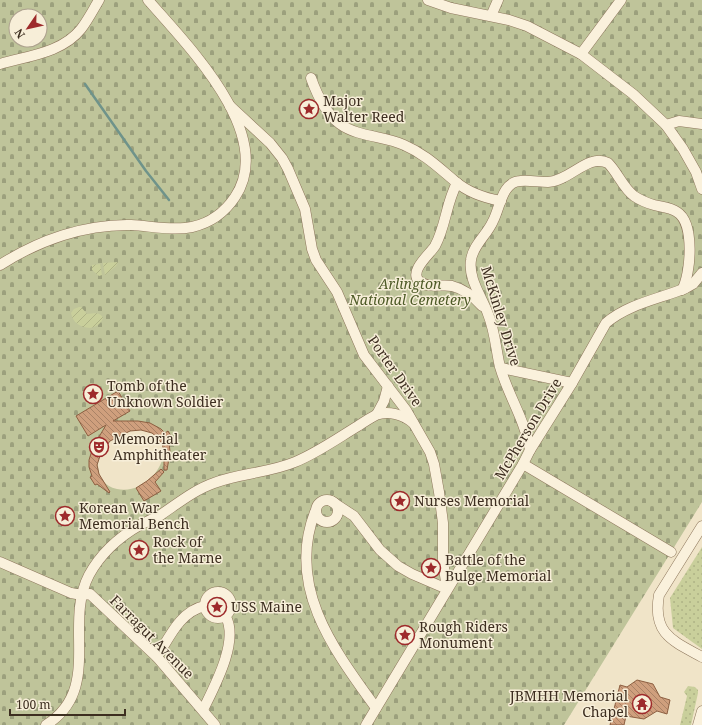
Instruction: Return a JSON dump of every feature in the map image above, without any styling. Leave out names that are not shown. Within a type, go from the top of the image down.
[{"type":"street","points":[[0,64],[38,54],[63,44],[81,30],[99,0]]},
{"type":"street","points":[[0,264],[24,250],[40,243],[59,236],[89,229],[129,225],[184,229],[202,224],[217,216],[225,209],[237,194],[242,183],[245,169],[245,157],[242,134],[230,106],[205,66],[148,0]]},
{"type":"street","points":[[428,0],[451,8],[491,16],[527,26],[582,54],[633,94],[666,125],[683,149],[696,172],[702,189]]},
{"type":"street","points":[[491,16],[498,0]]},
{"type":"street","points":[[582,54],[621,0]]},
{"type":"street","points":[[311,78],[325,107],[341,124],[357,132],[393,140],[405,145],[433,162],[456,183],[484,197],[501,201]]},
{"type":"street","name":"Porter Drive","points":[[230,106],[270,143],[282,158],[305,209],[312,249],[316,260],[337,292],[362,351],[406,410],[430,452],[434,464],[443,523],[443,561],[447,589]]},
{"type":"street","points":[[666,125],[678,121],[702,124]]},
{"type":"street","name":"McKinley Drive","points":[[530,450],[526,434],[501,368],[488,314],[477,290],[470,265],[473,252],[493,223],[506,190],[515,182],[556,181],[563,179],[592,161],[603,160],[612,166],[632,195],[649,204],[675,211],[683,218],[687,227],[689,242],[686,279],[682,290]]},
{"type":"street","points":[[456,183],[451,193],[437,241],[432,251],[417,269],[417,278],[422,283],[428,285],[451,286],[461,290],[474,298],[488,314]]},
{"type":"street","name":"McPherson Drive","points":[[366,725],[530,450],[572,383],[606,323],[614,316],[627,309],[682,290],[693,284],[702,273]]},
{"type":"street","points":[[501,368],[572,383]]},
{"type":"street","points":[[46,725],[65,710],[75,686],[79,670],[80,655],[78,621],[82,595],[89,576],[99,560],[111,546],[130,531],[213,483],[241,475],[280,467],[296,462],[315,452],[377,414],[383,403],[388,386]]},
{"type":"street","points":[[377,414],[399,414],[408,418],[415,425]]},
{"type":"street","points":[[523,464],[671,552]]},
{"type":"street","points":[[376,708],[332,644],[321,625],[315,610],[307,576],[306,558],[308,536],[317,505],[320,502],[327,500],[331,501],[354,516],[380,550],[398,566],[412,574],[447,589]]},
{"type":"street","points":[[315,512],[317,518],[322,522],[334,520],[337,516],[338,509],[331,501]]},
{"type":"street","points":[[702,526],[659,595],[657,606],[661,625],[673,641],[702,657]]},
{"type":"street","points":[[0,562],[71,594],[82,595]]},
{"type":"street","points":[[217,592],[226,594],[231,601],[231,610],[226,617],[218,619],[213,618],[206,612],[205,606],[206,599],[212,593],[217,592]]},
{"type":"street","name":"Farragut Avenue","points":[[82,595],[90,594],[157,657],[215,725]]},
{"type":"street","points":[[157,657],[179,622],[190,612],[205,606]]},
{"type":"street","points":[[203,710],[222,667],[228,646],[230,631],[226,617]]},
{"type":"street","points":[[698,725],[702,711]]},
{"type":"green space","name":"Arlington National Cemetery","points":[[0,0],[702,0],[702,502],[564,725],[0,725]],"holes":[[[141,430],[155,435],[162,443],[163,454],[160,465],[153,476],[143,484],[131,489],[117,489],[104,482],[100,476],[98,462],[103,449],[108,443],[119,435],[132,431]]]},
{"type":"green space","points":[[118,262],[116,266],[105,275],[103,263]]},
{"type":"green space","points":[[100,264],[102,275],[99,276],[92,270],[92,265]]},
{"type":"green space","points":[[81,307],[87,314],[100,314],[103,318],[100,324],[90,328],[83,327],[75,322],[71,313],[74,309]]},
{"type":"green space","points":[[702,547],[702,649],[673,628],[670,598]]},
{"type":"green space","points":[[688,686],[695,687],[698,690],[698,693],[691,725],[680,725],[687,696],[684,692]]},
{"type":"building","name":"Memorial Amphitheater","points":[[118,391],[130,411],[113,421],[138,421],[150,423],[165,433],[168,431],[173,439],[169,441],[170,452],[167,470],[164,470],[164,450],[162,444],[152,433],[141,430],[130,431],[110,441],[101,453],[97,465],[99,474],[110,492],[109,493],[97,484],[95,485],[90,477],[92,476],[89,467],[89,460],[93,447],[106,425],[88,436],[76,416]]},
{"type":"building","points":[[161,469],[164,472],[155,482],[161,491],[144,501],[136,488]]},
{"type":"building","name":"JBMHH Memorial Chapel","points":[[637,680],[653,684],[660,697],[670,700],[667,714],[657,711],[644,719],[626,716],[624,725],[610,725],[620,685],[627,687]]},
{"type":"waterway","points":[[85,84],[146,171],[169,200]]},
{"type":"place","name":"Major Walter Reed","points":[[309,109]]},
{"type":"place","name":"Tomb of the Unknown Soldier","points":[[93,394]]},
{"type":"place","name":"Memorial Amphitheater","points":[[99,447]]},
{"type":"place","name":"Nurses Memorial","points":[[400,501]]},
{"type":"place","name":"Korean War Memorial Bench","points":[[65,516]]},
{"type":"place","name":"Rock of the Marne","points":[[139,550]]},
{"type":"place","name":"Battle of the Bulge Memorial","points":[[431,568]]},
{"type":"place","name":"USS Maine","points":[[217,607]]},
{"type":"place","name":"Rough Riders Monument","points":[[405,635]]},
{"type":"place","name":"JBMHH Memorial Chapel","points":[[642,704]]}]
